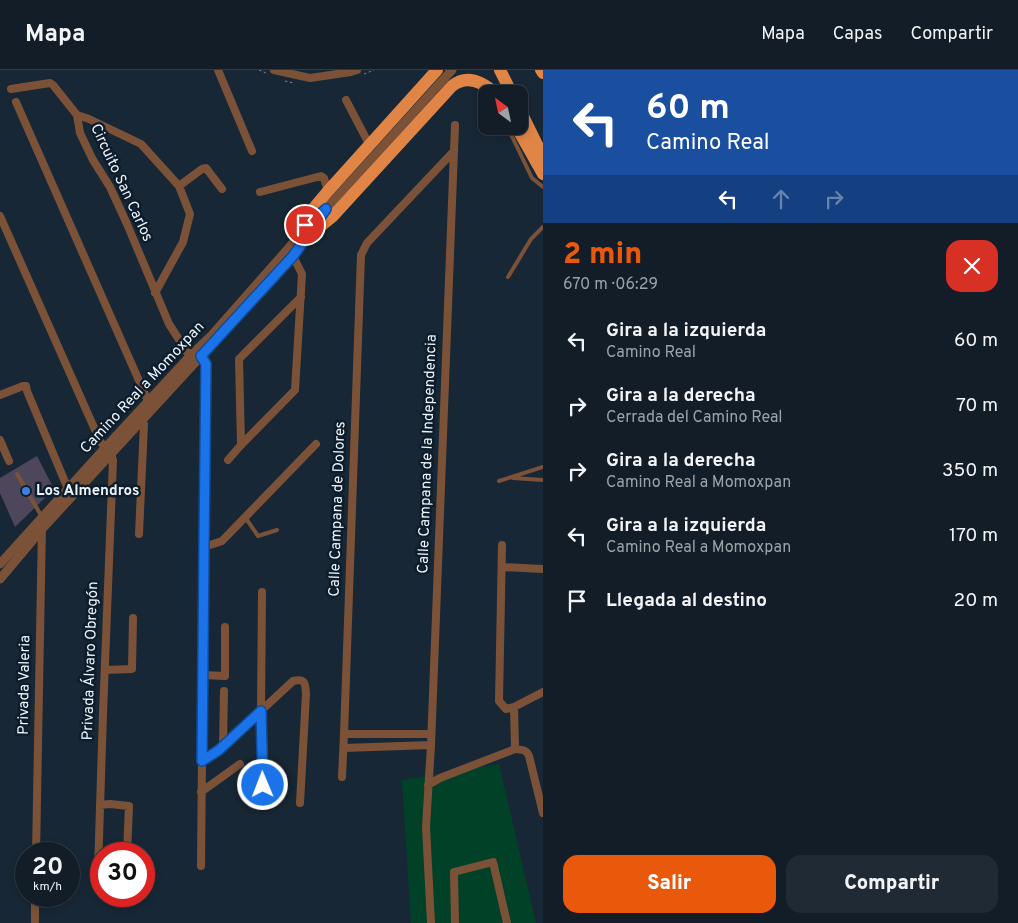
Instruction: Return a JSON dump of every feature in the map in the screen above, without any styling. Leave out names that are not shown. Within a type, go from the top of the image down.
[{"type":"highway","points":[[437,70],[327,187],[307,216],[309,229],[333,216],[456,82],[466,79],[474,80],[484,85]]},
{"type":"highway","points":[[500,70],[508,85]]},
{"type":"highway","points":[[528,126],[543,157]]},
{"type":"highway","points":[[521,135],[543,174]]},
{"type":"street","points":[[218,70],[252,150]]},
{"type":"street","points":[[274,70],[310,74],[357,70]]},
{"type":"street","name":"Camino Real a Momoxpan","points":[[0,564],[68,489],[142,420],[212,335],[290,253],[309,229],[308,222],[313,221],[326,209],[452,70]]},
{"type":"street","points":[[11,89],[50,83],[77,116]]},
{"type":"street","points":[[346,100],[369,144]]},
{"type":"street","points":[[16,102],[148,401]]},
{"type":"street","name":"Circuito San Carlos","points":[[155,293],[183,242],[190,214],[179,186],[141,144],[89,118],[77,116],[80,134],[92,160],[110,187],[128,224],[155,293],[169,324],[187,352],[196,356]]},
{"type":"street","name":"Calle Campana de la Independencia","points":[[431,923],[426,827],[456,125]]},
{"type":"street","name":"Calle Campana de Dolores","points":[[342,777],[361,255],[367,243],[454,151]]},
{"type":"street","points":[[179,186],[206,168],[222,189]]},
{"type":"street","points":[[260,192],[321,176],[324,178],[327,187]]},
{"type":"street","points":[[0,216],[100,441],[108,451]]},
{"type":"street","points":[[228,460],[295,390],[302,274],[290,253]]},
{"type":"street","points":[[242,445],[240,359],[301,297]]},
{"type":"street","points":[[196,356],[206,364],[201,866]]},
{"type":"street","name":"Camino Real a Momoxpan","points":[[0,579],[148,401],[196,356]]},
{"type":"street","points":[[0,395],[26,386],[68,489]]},
{"type":"street","points":[[139,534],[144,424],[142,420]]},
{"type":"street","points":[[0,440],[9,461]]},
{"type":"street","points":[[204,547],[222,542],[316,444]]},
{"type":"street","name":"Privada Álvaro Obregón","points":[[99,842],[113,460],[108,451]]},
{"type":"street","name":"Privada Valeria","points":[[36,842],[42,517]]},
{"type":"street","points":[[502,546],[499,701],[506,709],[514,707],[543,692]]},
{"type":"street","points":[[502,567],[543,569]]},
{"type":"street","points":[[262,592],[261,711],[263,804]]},
{"type":"street","points":[[104,670],[132,669],[133,618]]},
{"type":"street","points":[[203,675],[225,676],[225,627]]},
{"type":"street","points":[[202,761],[223,747],[293,681],[302,681],[305,683],[306,694],[300,803]]},
{"type":"street","points":[[223,747],[224,691]]},
{"type":"street","points":[[514,707],[515,749]]},
{"type":"street","points":[[344,734],[431,734]]},
{"type":"street","points":[[344,748],[431,745]]},
{"type":"street","points":[[428,785],[440,778],[515,749],[523,750],[529,756],[543,813]]},
{"type":"street","points":[[201,792],[240,764]]},
{"type":"street","points":[[100,805],[129,806],[128,842]]},
{"type":"street","points":[[456,922],[454,872],[493,862],[507,923]]},
{"type":"street","points":[[35,907],[35,921]]},
{"type":"lane","points":[[511,135],[532,178],[543,187]]},
{"type":"lane","points":[[508,277],[531,239],[543,227]]},
{"type":"lane","points":[[499,481],[543,467]]},
{"type":"lane","points":[[17,474],[42,517]]},
{"type":"lane","points":[[509,478],[543,480]]},
{"type":"lane","points":[[245,517],[258,536],[277,530]]},
{"type":"green space","points":[[499,764],[536,923],[411,923],[402,780]]},
{"type":"building","name":"Los Almendros","points":[[37,456],[54,489],[15,527],[0,493],[0,478]]},
{"type":"place","name":"Los Almendros","points":[[26,491]]},
{"type":"route","points":[[263,785],[261,711],[219,750],[202,761],[206,364],[201,356],[293,256],[309,234],[316,232],[316,223],[326,209],[313,221],[305,225]]}]
